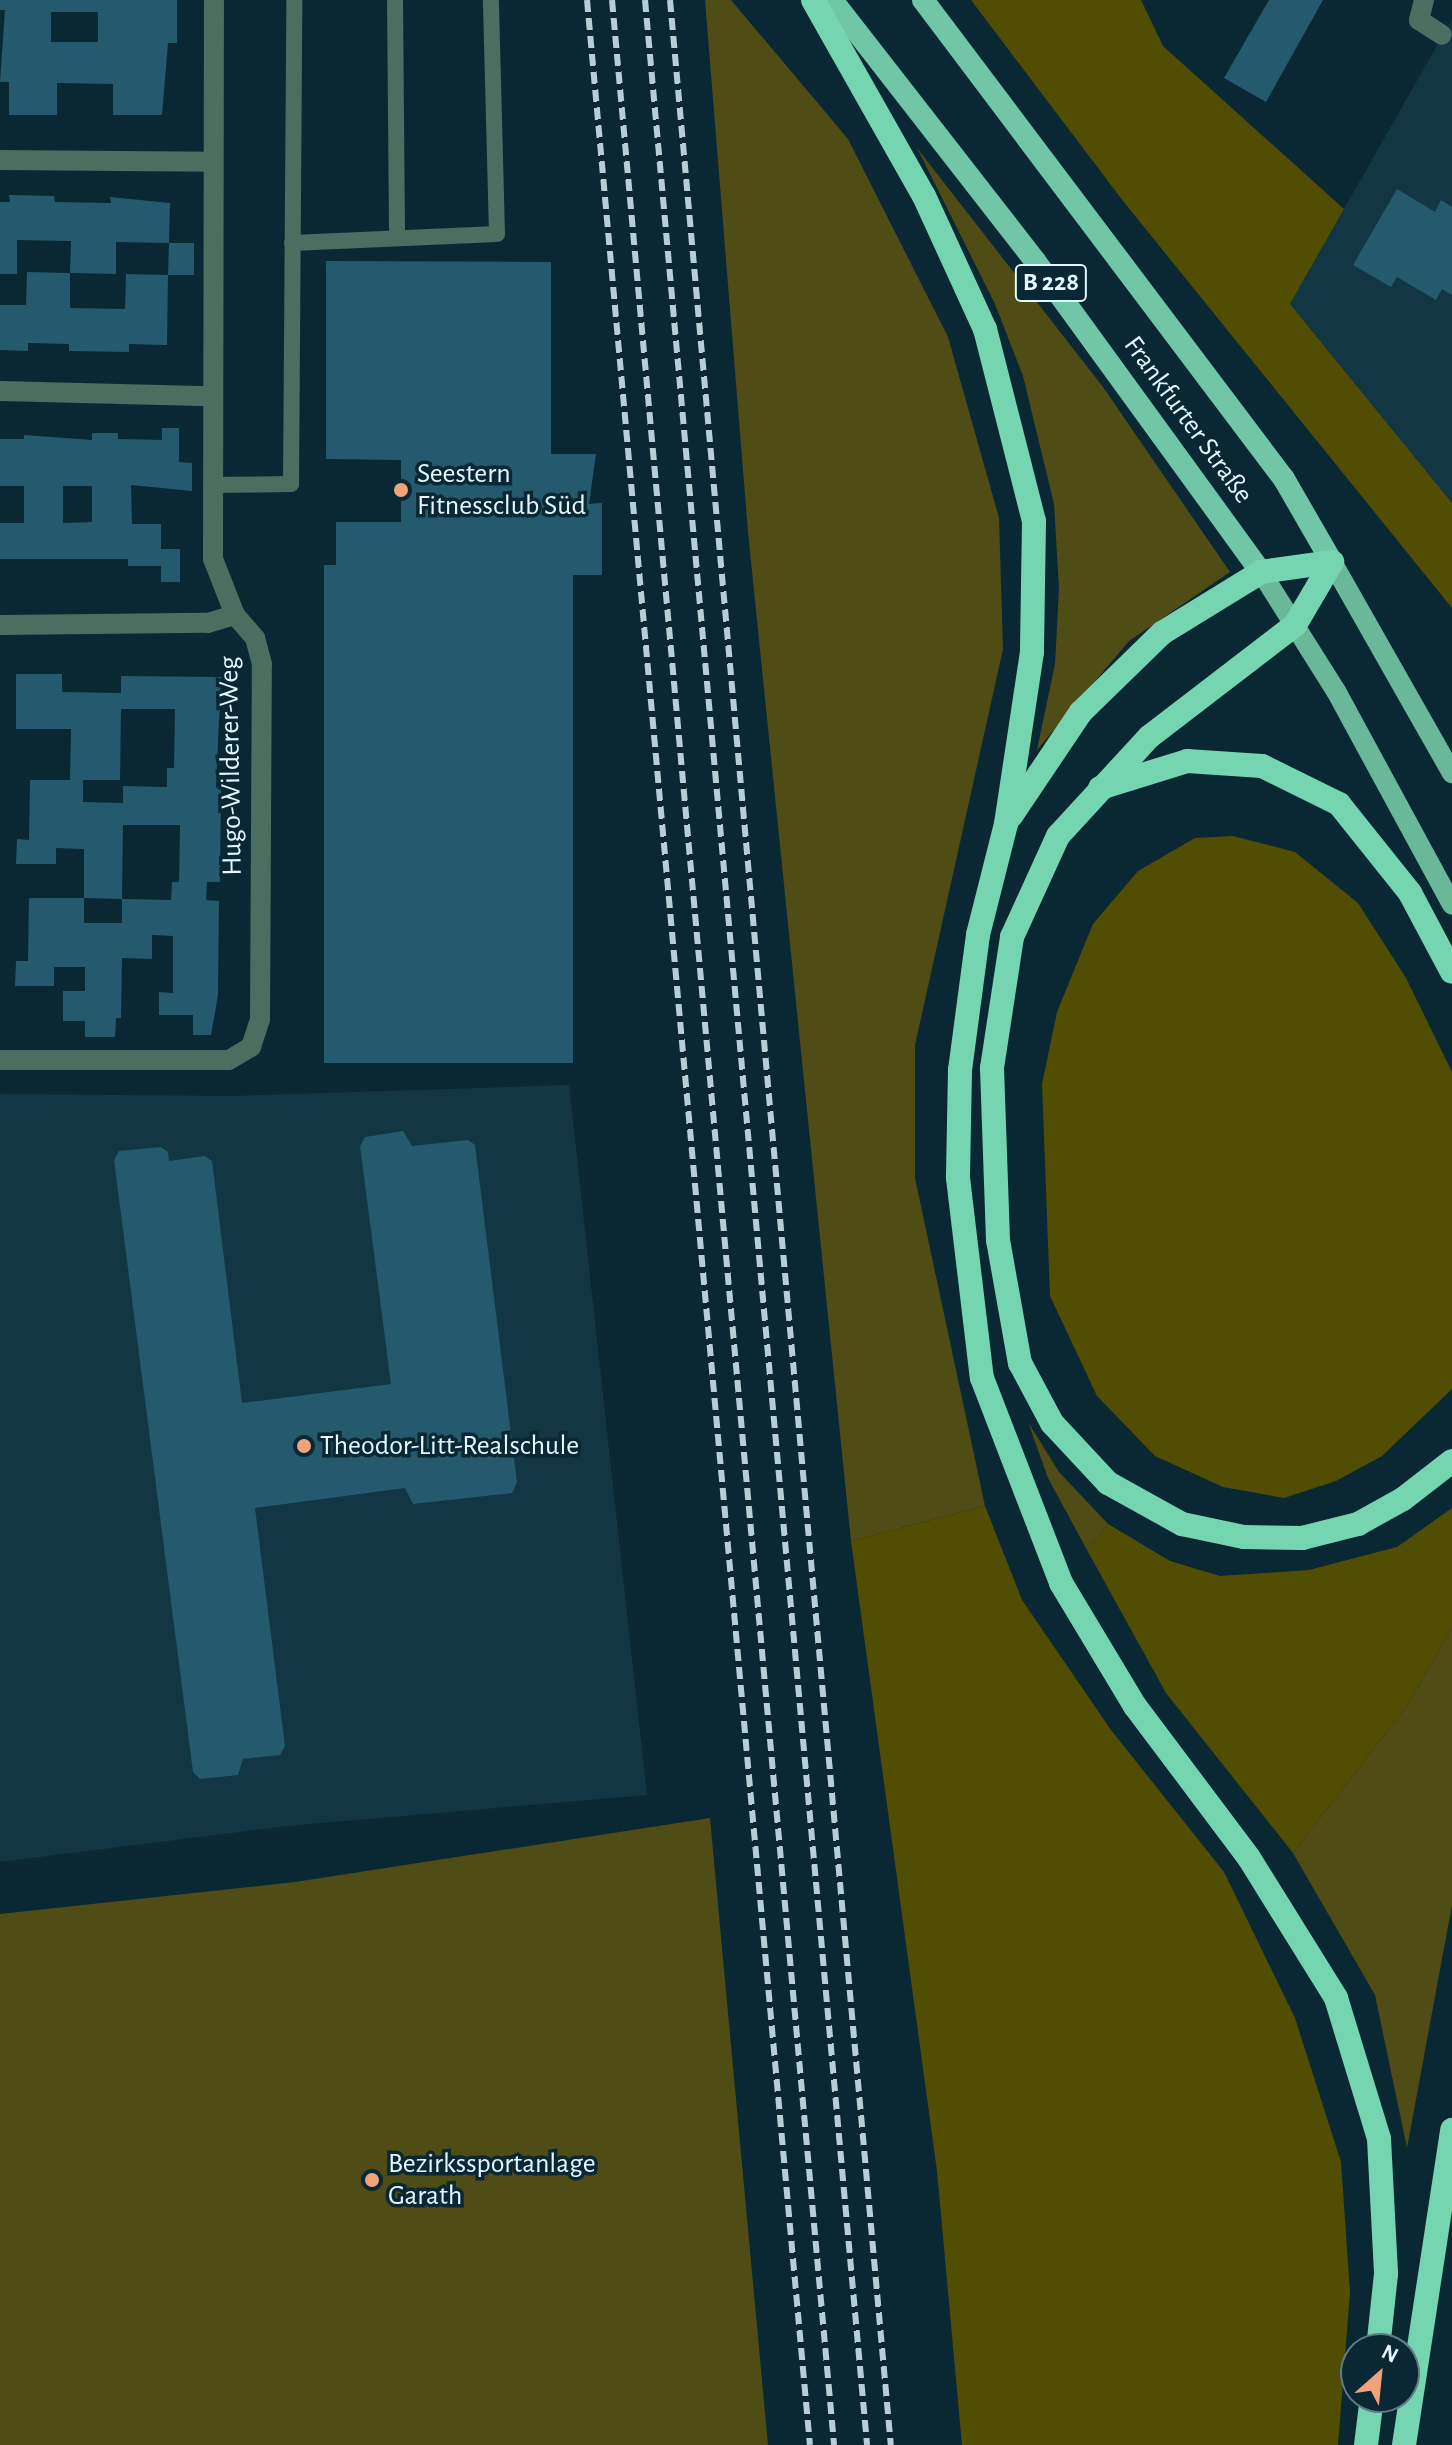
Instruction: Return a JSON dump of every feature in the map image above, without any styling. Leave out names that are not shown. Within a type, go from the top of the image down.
[{"type":"highway","points":[[813,0],[924,196],[985,329],[1034,521],[1032,652],[1006,824],[978,935],[960,1070],[958,1178],[982,1378],[1061,1583],[1135,1706],[1249,1858],[1336,1998],[1379,2139],[1386,2274],[1380,2333]]},
{"type":"highway","name":"Frankfurter Straße","points":[[832,0],[1035,261],[1261,572]]},
{"type":"highway","name":"Frankfurter Straße","points":[[923,0],[1284,479],[1332,562]]},
{"type":"highway","points":[[1006,824],[1081,712],[1162,633],[1261,572],[1332,562]]},
{"type":"highway","points":[[1332,562],[1295,625],[1149,737],[1058,836],[1012,937],[992,1068],[998,1240],[1020,1363],[1052,1423],[1108,1483],[1182,1524],[1244,1537],[1302,1538],[1358,1524],[1403,1499],[1452,1461]]},
{"type":"highway","points":[[1098,789],[1187,761],[1262,766],[1339,804],[1410,893],[1452,972]]},
{"type":"highway","points":[[1404,2445],[1452,2130]]},
{"type":"highway","points":[[1366,2445],[1370,2413]]},
{"type":"main road","name":"Frankfurter Straße","points":[[1332,562],[1452,773]]},
{"type":"main road","name":"Frankfurter Straße","points":[[1261,572],[1422,843],[1452,905]]},
{"type":"street","name":"Hugo-Wilderer-Weg","points":[[0,1060],[229,1060],[244,1056],[256,1038],[262,664],[255,638],[235,615],[213,559],[210,396],[214,0]]},
{"type":"street","points":[[1424,0],[1419,20],[1442,35]]},
{"type":"street","points":[[0,160],[212,162]]},
{"type":"street","points":[[0,391],[210,396]]},
{"type":"street","points":[[0,625],[208,623],[235,615]]},
{"type":"lane","points":[[211,485],[291,484],[294,0]]},
{"type":"lane","points":[[395,0],[397,238]]},
{"type":"lane","points":[[292,243],[497,234],[491,0]]},
{"type":"shaded area","points":[[705,0],[731,0],[848,139],[948,337],[999,518],[1003,649],[915,1045],[915,1178],[985,1506],[851,1541],[748,532]]},
{"type":"shaded area","points":[[971,0],[1141,0],[1163,46],[1344,209],[1290,304],[1452,503],[1452,608],[1123,201]]},
{"type":"shaded area","points":[[1452,19],[1452,503],[1290,304]]},
{"type":"shaded area","points":[[917,148],[1103,387],[1230,572],[1129,641],[1037,750],[1055,664],[1059,588],[1054,504],[1023,376],[995,304]]},
{"type":"shaded area","points":[[1233,836],[1295,852],[1358,903],[1406,978],[1452,1072],[1452,1389],[1382,1456],[1336,1481],[1284,1498],[1223,1487],[1155,1456],[1097,1396],[1050,1296],[1042,1084],[1057,1012],[1093,924],[1138,871],[1195,838]]},
{"type":"shaded area","name":"Theodor-Litt-Realschule","points":[[569,1085],[647,1795],[287,1826],[0,1862],[0,1094],[234,1096]]},
{"type":"shaded area","points":[[1028,1422],[1059,1472],[1108,1524],[1087,1550],[1048,1478]]},
{"type":"shaded area","points":[[985,1506],[1022,1600],[1111,1730],[1224,1872],[1295,2018],[1341,2162],[1350,2292],[1347,2333],[1340,2333],[1338,2445],[962,2445],[937,2171],[851,1541]]},
{"type":"shaded area","points":[[1452,1508],[1452,1628],[1407,1706],[1293,1853],[1166,1693],[1087,1550],[1108,1524],[1170,1561],[1220,1576],[1309,1570],[1397,1547]]},
{"type":"shaded area","points":[[1452,1628],[1452,1905],[1407,2148],[1375,1995],[1293,1853],[1407,1706]]},
{"type":"shaded area","name":"Bezirkssportanlage Garath","points":[[710,1818],[768,2445],[0,2445],[0,1914],[295,1882]]},
{"type":"building","points":[[0,0],[177,0],[177,43],[168,43],[162,115],[113,115],[113,84],[57,83],[57,115],[9,115],[9,82],[0,82],[5,10],[0,10]],"holes":[[[51,12],[98,12],[98,42],[51,42]]]},
{"type":"building","points":[[1269,0],[1323,0],[1266,102],[1224,78]]},
{"type":"building","points":[[1397,189],[1435,212],[1441,200],[1452,207],[1452,295],[1442,289],[1436,300],[1397,277],[1391,287],[1353,265]]},
{"type":"building","points":[[9,195],[54,196],[55,202],[111,203],[110,197],[170,203],[169,243],[116,242],[116,274],[70,273],[71,241],[17,240],[17,274],[0,274],[0,202],[10,202]]},
{"type":"building","points":[[169,243],[194,243],[194,275],[168,275]]},
{"type":"building","points":[[326,261],[551,262],[551,454],[596,454],[589,504],[602,503],[602,575],[573,575],[573,1063],[324,1063],[324,565],[336,565],[336,522],[401,522],[401,460],[326,459]]},
{"type":"building","points":[[27,272],[70,273],[70,308],[125,309],[126,274],[168,275],[167,345],[129,344],[129,352],[69,351],[69,344],[28,343],[28,351],[0,350],[0,305],[26,305]]},
{"type":"building","points":[[162,428],[179,428],[179,462],[192,463],[192,491],[131,485],[132,524],[161,524],[161,549],[180,549],[180,582],[161,582],[161,566],[128,566],[128,559],[0,559],[0,523],[24,523],[24,486],[0,486],[0,439],[24,439],[24,435],[92,440],[92,433],[118,433],[118,439],[162,440]],"holes":[[[63,486],[92,486],[92,522],[63,523]]]},
{"type":"building","points":[[16,674],[62,674],[62,692],[121,693],[121,676],[221,677],[216,788],[221,787],[220,882],[207,882],[206,900],[219,901],[218,995],[211,1035],[193,1035],[193,1015],[159,1015],[159,992],[173,993],[173,936],[152,935],[152,959],[122,958],[121,1018],[116,1018],[115,1037],[85,1037],[85,1021],[63,1021],[63,991],[85,991],[85,967],[54,967],[54,986],[15,986],[16,961],[28,961],[29,898],[84,898],[84,849],[56,848],[56,864],[16,864],[17,839],[29,840],[30,780],[70,780],[71,729],[16,729]],"holes":[[[121,709],[175,709],[174,768],[167,768],[167,787],[123,786],[123,803],[83,802],[83,780],[120,780]],[[123,825],[180,825],[179,882],[172,882],[171,900],[122,899]],[[84,898],[122,899],[122,923],[84,923]]]},
{"type":"building","points":[[403,1131],[412,1146],[468,1140],[475,1145],[517,1482],[512,1493],[413,1504],[405,1488],[255,1508],[285,1746],[280,1755],[243,1759],[238,1775],[200,1779],[193,1772],[114,1160],[119,1151],[161,1147],[168,1152],[169,1161],[205,1156],[212,1161],[242,1403],[391,1384],[360,1146],[365,1137]]},
{"type":"railway","points":[[587,0],[810,2445]]},
{"type":"railway","points":[[612,0],[834,2445]]},
{"type":"railway","points":[[645,0],[867,2445]]},
{"type":"railway","points":[[670,0],[891,2445]]},
{"type":"place","name":"Seestern Fitnessclub Süd","points":[[401,490]]},
{"type":"place","name":"Theodor-Litt-Realschule","points":[[304,1446]]},
{"type":"place","name":"Bezirkssportanlage Garath","points":[[372,2180]]}]
